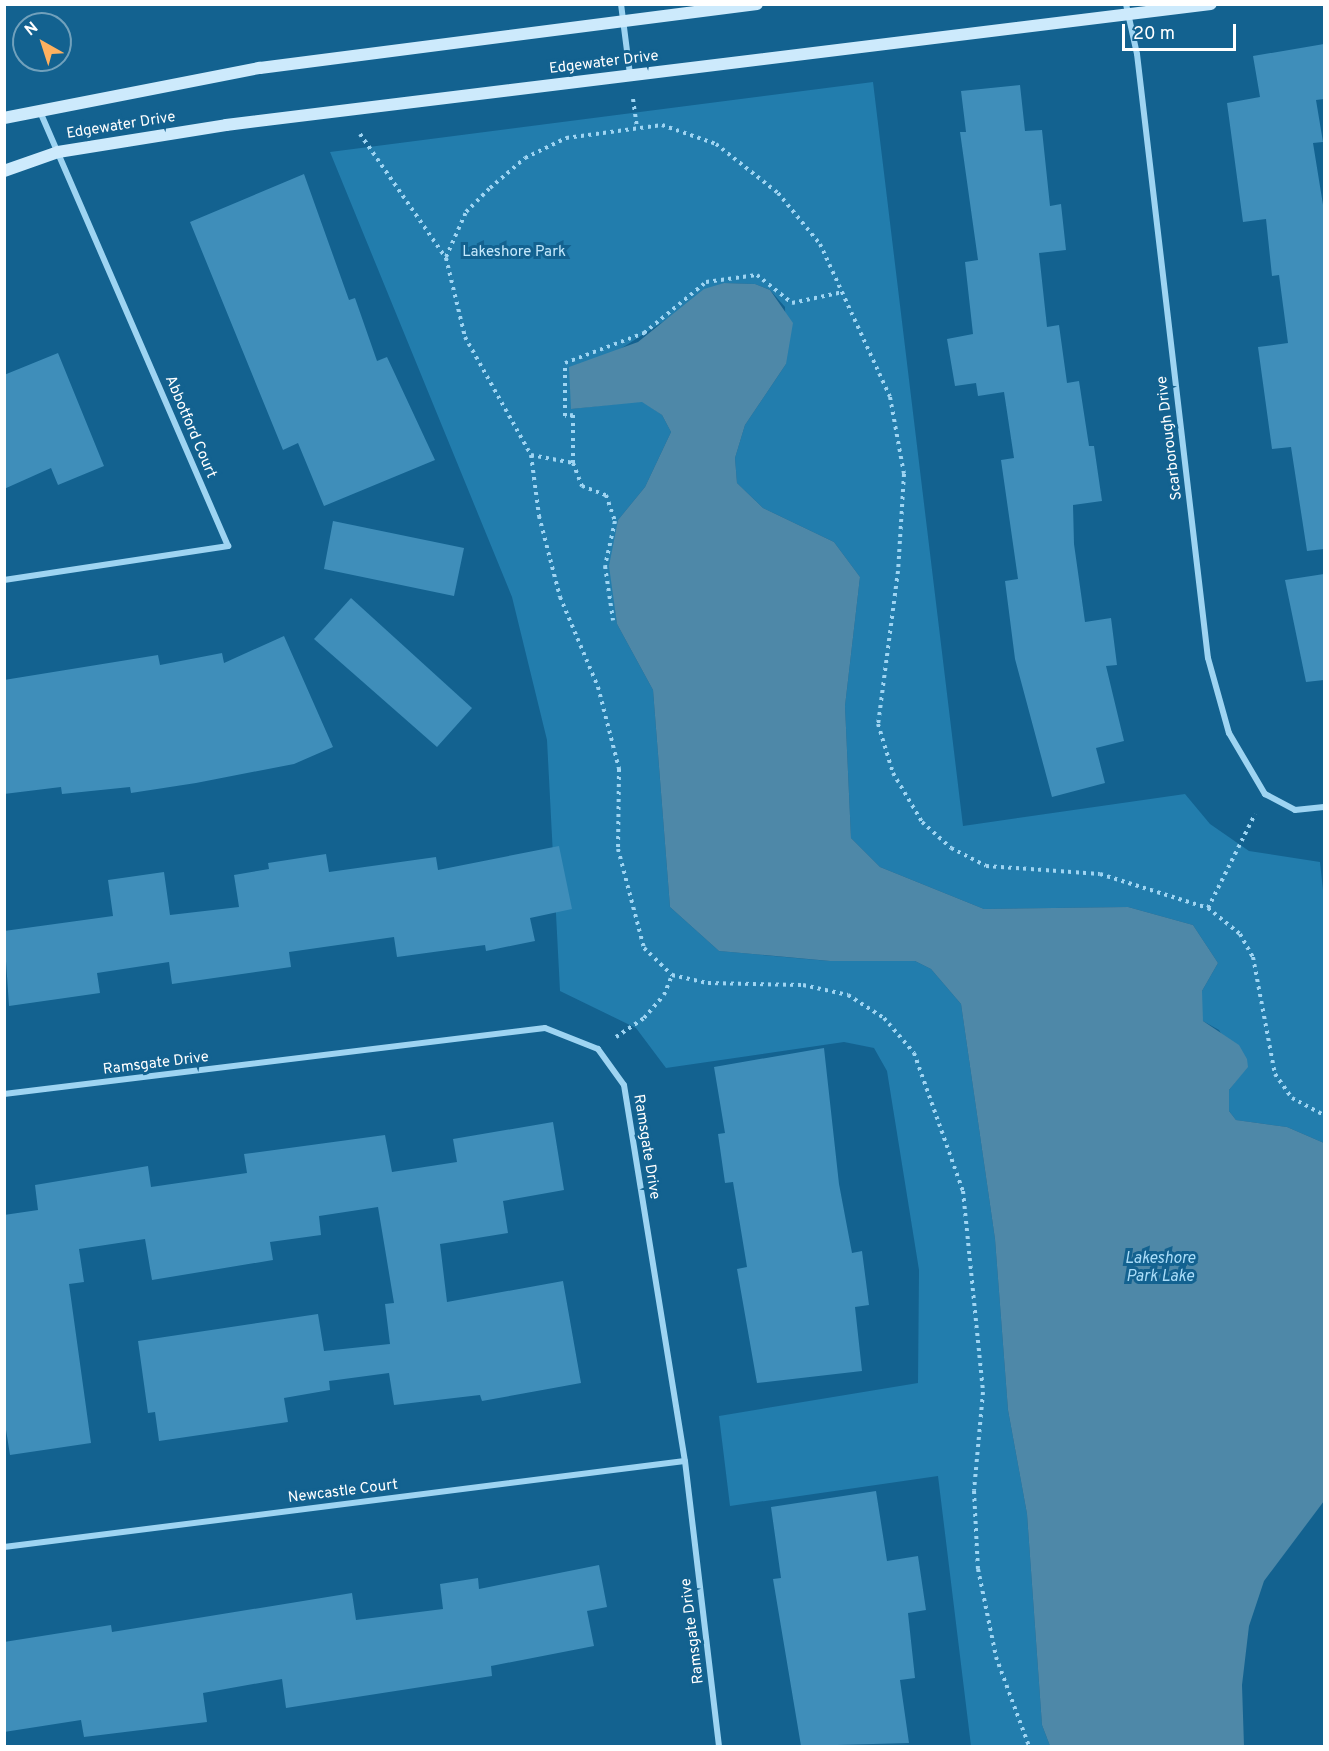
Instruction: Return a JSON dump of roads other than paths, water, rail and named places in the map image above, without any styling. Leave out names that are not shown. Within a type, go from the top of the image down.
[{"type":"street","points":[[621,4],[630,74]]},
{"type":"street","name":"Edgewater Drive","points":[[4,118],[260,68],[757,4]]},
{"type":"street","name":"Edgewater Drive","points":[[4,171],[58,152],[344,111],[1127,10],[1211,4]]},
{"type":"street","name":"Scarborough Drive","points":[[1127,10],[1138,66],[1208,658],[1229,733],[1265,794],[1295,810],[1324,807]]},
{"type":"street","name":"Abbotford Court","points":[[4,580],[228,546],[39,110]]},
{"type":"street","name":"Ramsgate Drive","points":[[4,1094],[545,1028],[598,1049],[624,1085],[686,1461],[719,1746]]},
{"type":"street","name":"Newcastle Court","points":[[4,1547],[686,1461]]},
{"type":"water","name":"Lakeshore Park Lake","points":[[724,283],[755,284],[770,290],[793,323],[786,364],[745,425],[735,458],[737,483],[763,508],[834,542],[860,577],[845,706],[851,838],[880,867],[984,909],[1128,907],[1193,925],[1218,963],[1202,991],[1203,1021],[1239,1045],[1247,1059],[1248,1067],[1229,1090],[1229,1111],[1236,1120],[1287,1127],[1324,1143],[1324,1501],[1264,1581],[1249,1626],[1242,1685],[1244,1746],[1050,1746],[1042,1725],[1027,1514],[1008,1410],[995,1239],[961,1004],[931,969],[915,961],[830,961],[719,951],[670,907],[653,690],[617,624],[609,566],[618,520],[645,487],[671,432],[662,415],[642,402],[571,409],[569,367],[638,342],[704,289]]},
{"type":"park label","name":"Lakeshore Park","points":[[514,253]]}]
